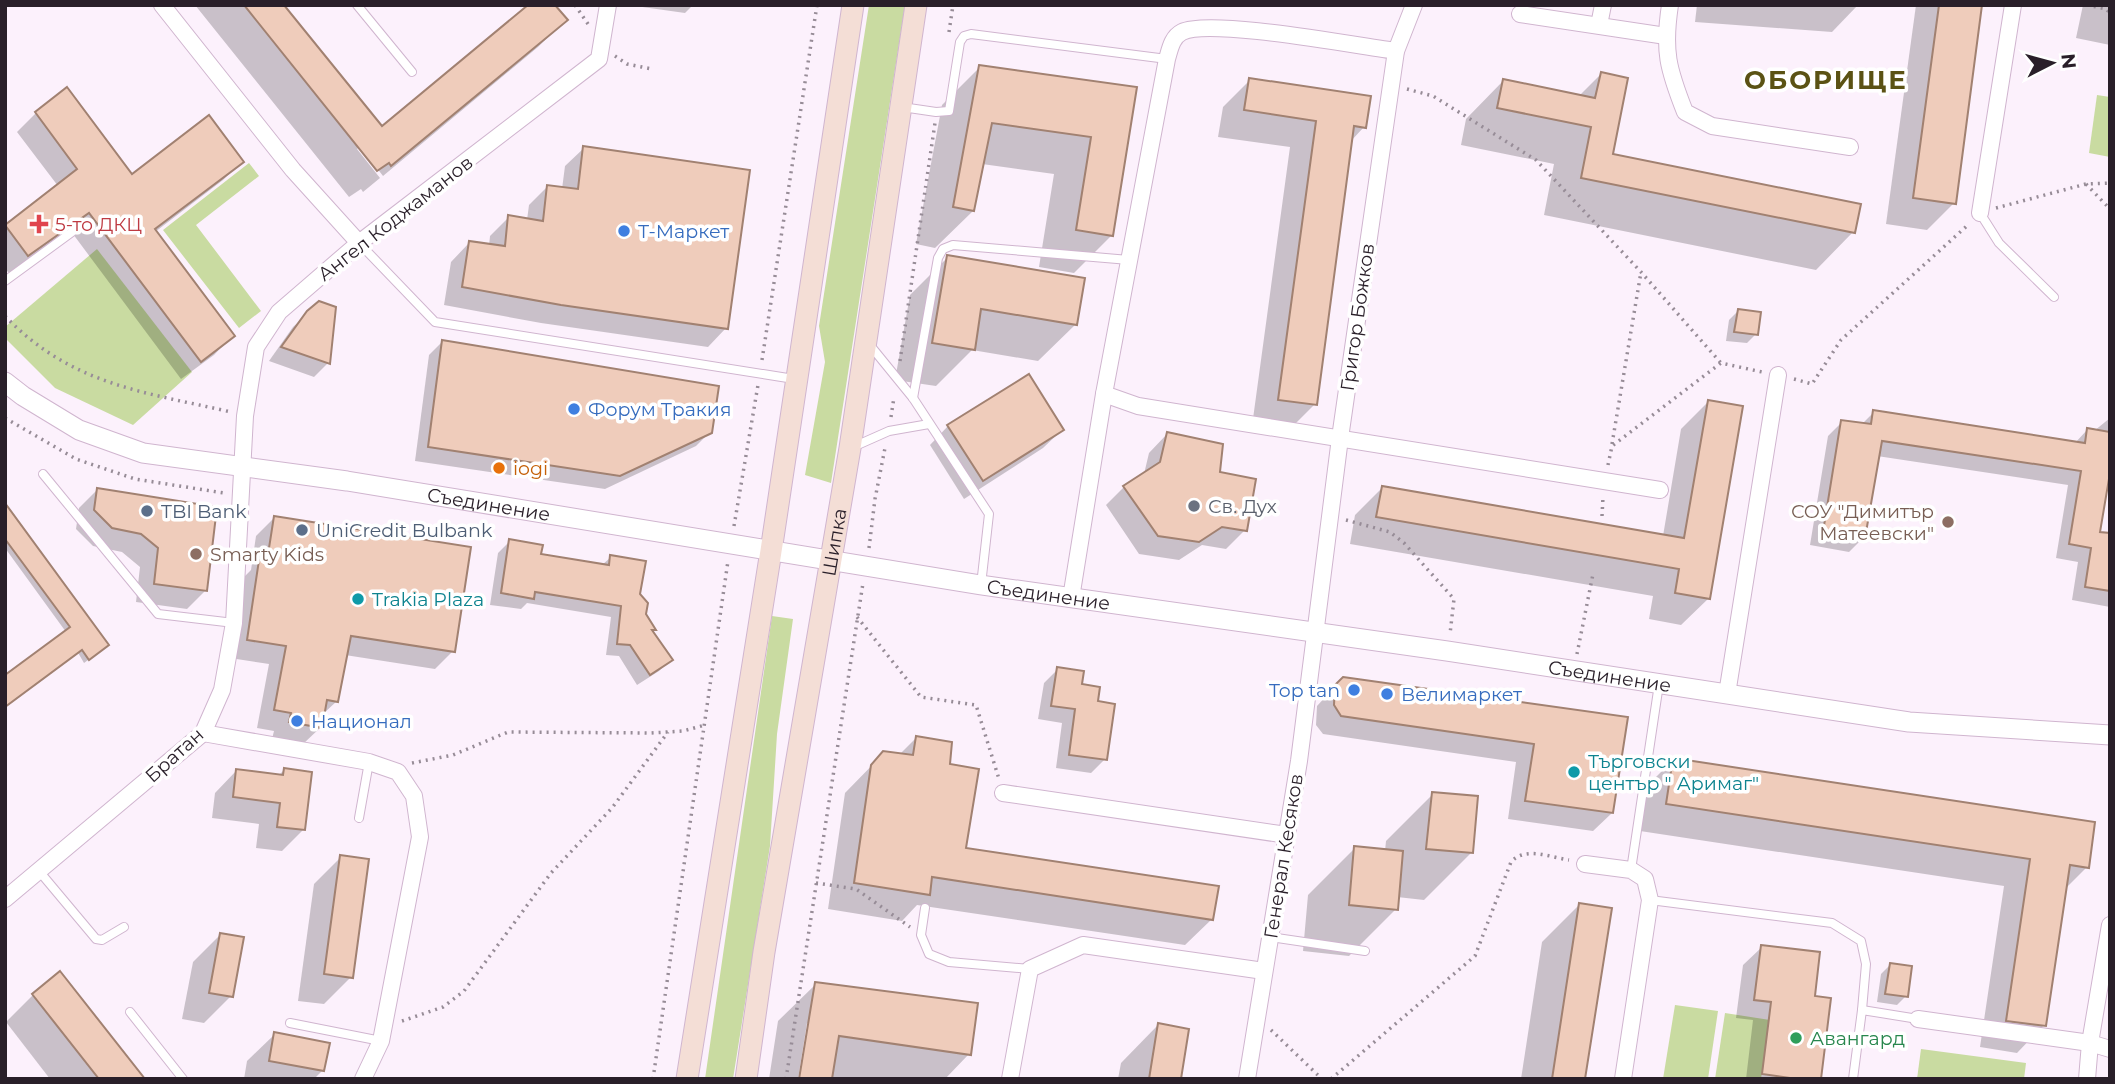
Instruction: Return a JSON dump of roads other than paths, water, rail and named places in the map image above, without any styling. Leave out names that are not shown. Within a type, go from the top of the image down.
[{"type":"main road","points":[[687,1079],[771,551],[853,5]]},
{"type":"main road","name":"Шипка","points":[[746,1079],[764,952],[850,448],[916,5]]},
{"type":"street","points":[[162,5],[293,170],[359,243]]},
{"type":"street","name":"Ангел Коджаманов","points":[[244,468],[245,415],[256,347],[279,313],[359,243],[599,59],[608,5]]},
{"type":"street","points":[[1600,25],[1602,5]]},
{"type":"street","points":[[1670,5],[1666,36],[1670,75],[1685,112],[1712,126],[1850,147]]},
{"type":"street","points":[[1980,213],[2013,5]]},
{"type":"street","name":"Григор Божков","points":[[1315,633],[1340,438],[1396,51],[1409,7]]},
{"type":"street","points":[[1520,14],[1666,36]]},
{"type":"street","points":[[1071,598],[1104,394],[1172,41],[1183,31],[1218,26],[1396,51]]},
{"type":"street","points":[[1727,694],[1778,375]]},
{"type":"street","name":"Съединение","points":[[5,382],[79,430],[143,453],[347,481],[981,585],[1447,651],[1909,722],[2110,735]]},
{"type":"street","points":[[1104,394],[1138,406],[1660,490]]},
{"type":"street","name":"Братан","points":[[5,900],[203,733],[222,690],[234,623],[240,495],[244,468]]},
{"type":"street","name":"Генерал Кесяков","points":[[1247,1079],[1287,835],[1315,633]]},
{"type":"street","points":[[203,733],[369,762],[398,772],[414,796],[420,837],[383,1034],[363,1079]]},
{"type":"street","points":[[1003,793],[1287,835]]},
{"type":"street","points":[[1585,863],[1631,870],[1645,879],[1650,901],[1623,1079]]},
{"type":"street","points":[[2087,1079],[2110,925]]},
{"type":"street","points":[[1010,1079],[1030,969],[1083,945],[1264,971]]},
{"type":"street","points":[[1918,1018],[2091,1043],[2110,1049]]},
{"type":"lane","points":[[357,5],[412,72]]},
{"type":"lane","points":[[901,106],[936,112],[948,111],[960,42],[964,36],[971,34],[1167,59]]},
{"type":"lane","points":[[1980,213],[1999,243],[2054,297]]},
{"type":"lane","points":[[5,281],[72,232]]},
{"type":"lane","points":[[359,243],[435,322],[796,380]]},
{"type":"lane","points":[[913,398],[938,258],[943,249],[953,245],[1129,260]]},
{"type":"lane","points":[[866,338],[897,381],[913,398],[989,514],[981,585]]},
{"type":"lane","points":[[850,448],[888,431],[929,424]]},
{"type":"lane","points":[[43,474],[159,614],[234,623]]},
{"type":"lane","points":[[1631,870],[1658,684]]},
{"type":"lane","points":[[359,818],[369,762]]},
{"type":"lane","points":[[38,871],[96,939],[102,940],[124,927]]},
{"type":"lane","points":[[1650,901],[1832,923],[1861,941],[1866,964],[1853,1079]]},
{"type":"lane","points":[[925,908],[921,934],[929,954],[948,962],[1030,969]]},
{"type":"lane","points":[[1270,937],[1365,951]]},
{"type":"lane","points":[[1862,1010],[1918,1018]]},
{"type":"lane","points":[[130,1012],[183,1079]]},
{"type":"lane","points":[[290,1023],[383,1034]]},
{"type":"place","name":"5-то ДКЦ","points":[[39,224]]},
{"type":"place","name":"Т-Маркет","points":[[624,231]]},
{"type":"place","name":"Форум Тракия","points":[[574,409]]},
{"type":"place","name":"iogi","points":[[499,468]]},
{"type":"place","name":"Св. Дух","points":[[1194,506]]},
{"type":"place","name":"TBI Bank","points":[[147,511]]},
{"type":"place","name":"СОУ \"Димитър Матеевски\"","points":[[1948,522]]},
{"type":"place","name":"UniCredit Bulbank","points":[[302,530]]},
{"type":"place","name":"Smarty Kids","points":[[196,554]]},
{"type":"place","name":"Trakia Plaza","points":[[358,599]]},
{"type":"place","name":"Top tan","points":[[1354,690]]},
{"type":"place","name":"Велимаркет","points":[[1387,694]]},
{"type":"place","name":"Национал","points":[[297,721]]},
{"type":"place","name":"Търговски център \" Аримаг\"","points":[[1574,772]]},
{"type":"place","name":"Авангард","points":[[1796,1038]]},
{"type":"district","name":"ОБОРИЩЕ","points":[[1826,80]]}]
